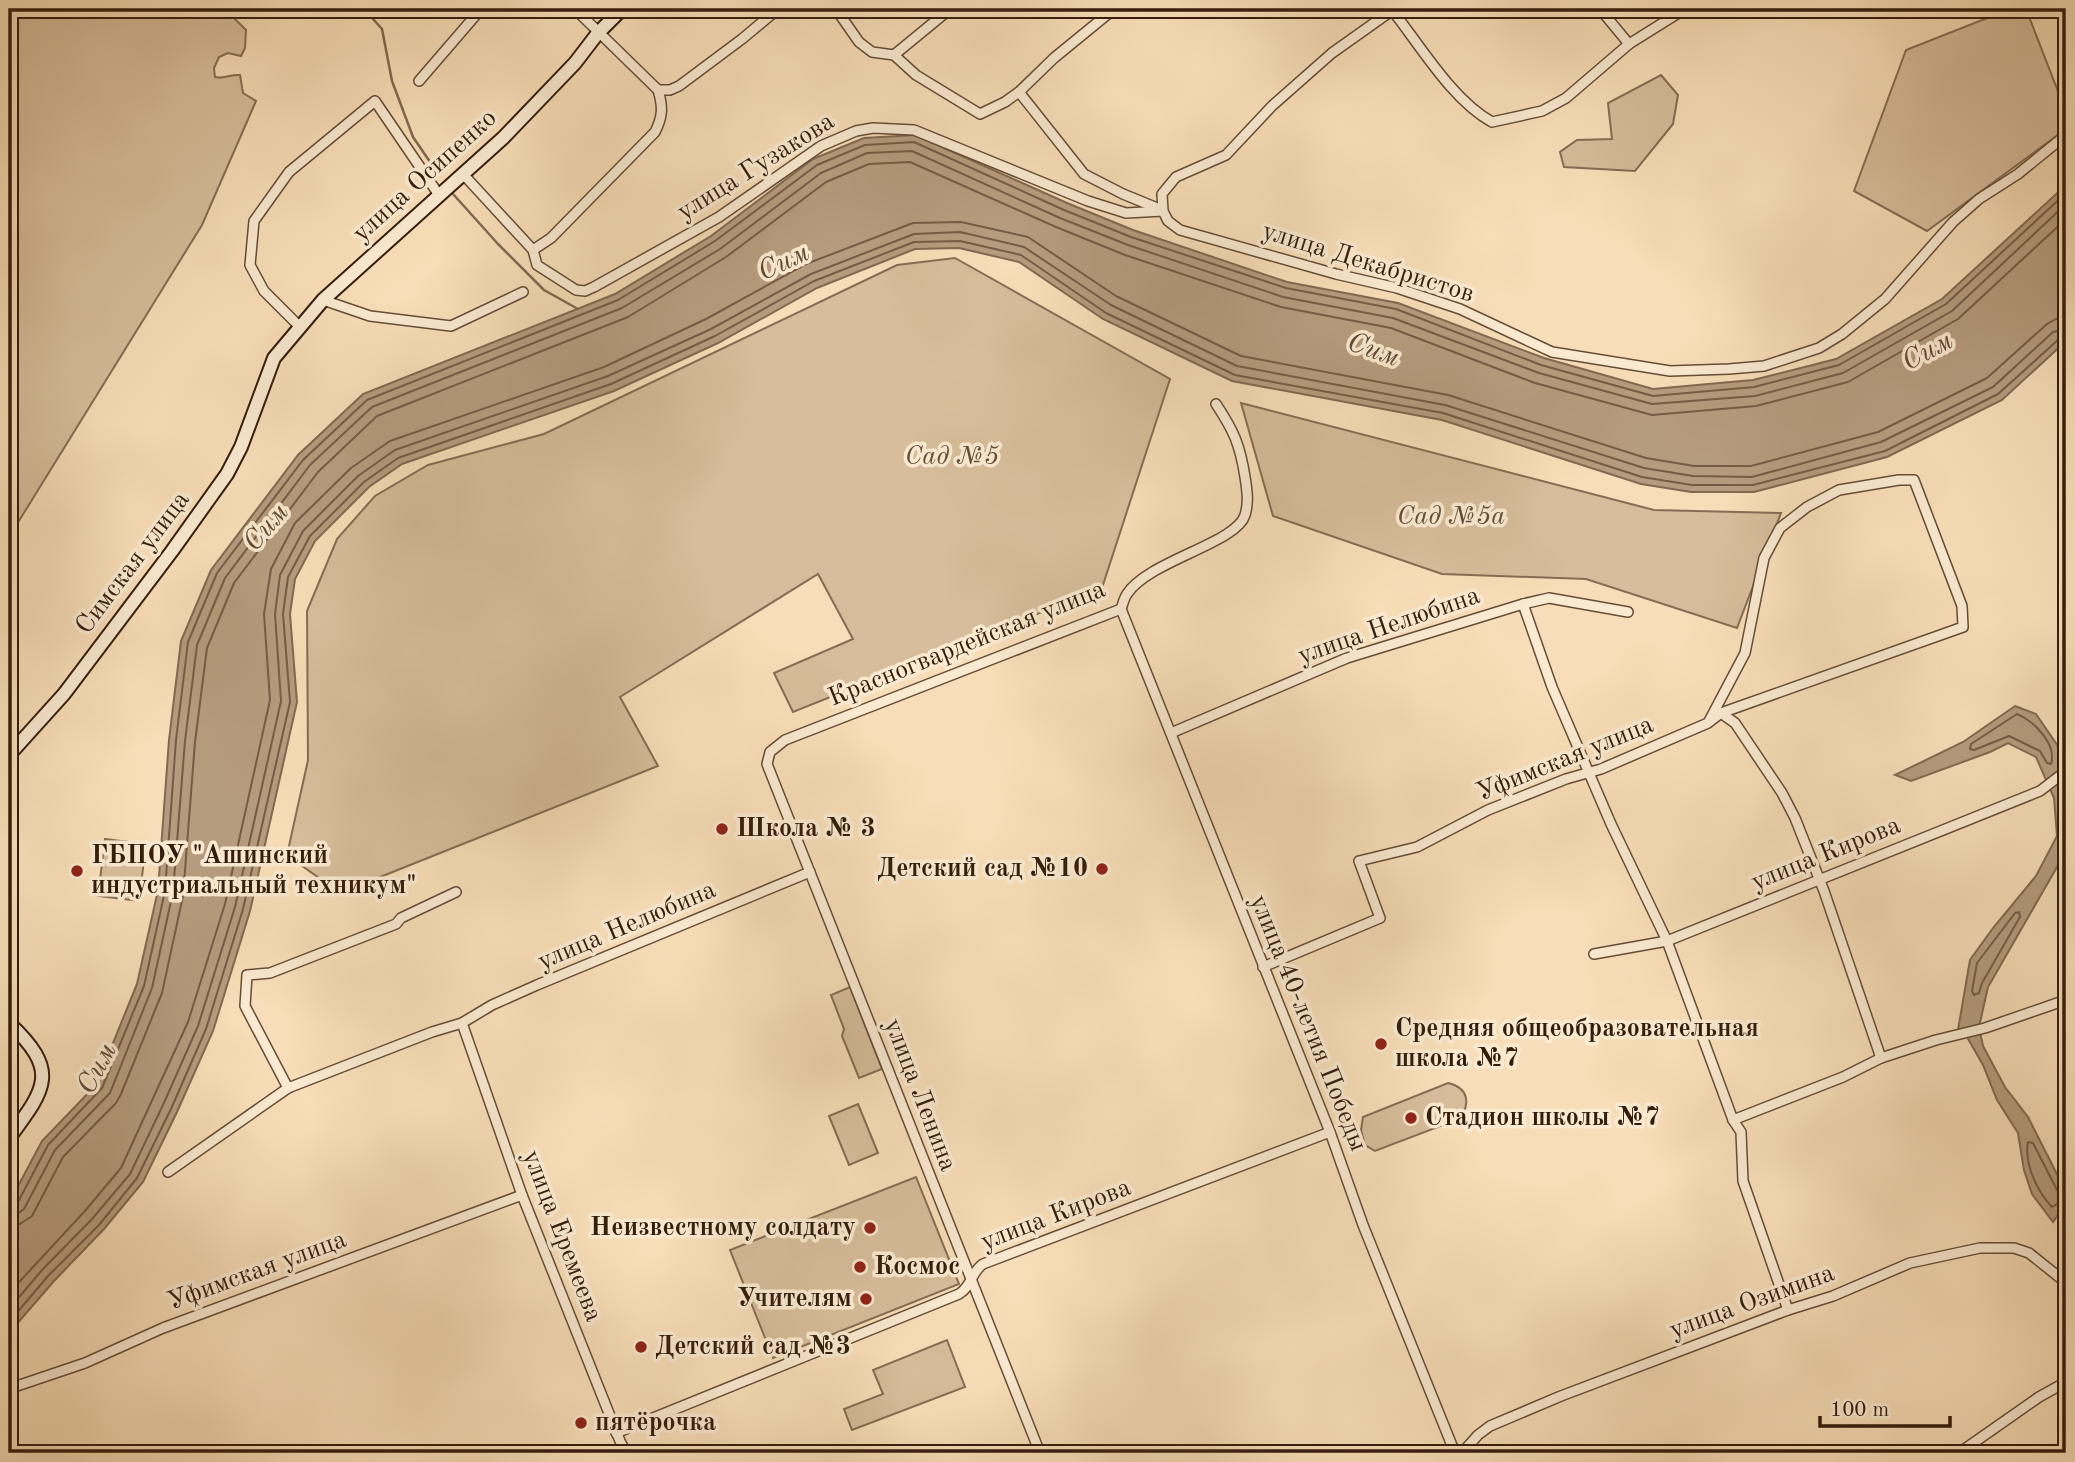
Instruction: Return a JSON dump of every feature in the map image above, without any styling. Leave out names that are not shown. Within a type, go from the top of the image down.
[{"type":"main road","name":"улица Осипенко","points":[[264,380],[274,358],[323,300],[521,120],[622,9]]},
{"type":"main road","name":"Симская улица","points":[[9,755],[64,694],[173,551],[227,474],[241,447],[264,380]]},
{"type":"main road","points":[[9,1023],[32,1046],[44,1074],[33,1105],[9,1138]]},
{"type":"street","points":[[419,81],[481,9]]},
{"type":"street","points":[[533,250],[551,238],[655,132],[662,118],[663,105],[658,90],[575,9]]},
{"type":"street","points":[[658,90],[670,90],[679,86],[778,9]]},
{"type":"street","points":[[836,9],[859,42],[872,52],[894,55],[916,75],[980,114],[1005,103],[1114,9]]},
{"type":"street","points":[[894,55],[950,9]]},
{"type":"street","points":[[1373,9],[1380,20]]},
{"type":"street","points":[[1163,211],[1162,194],[1176,177],[1226,155],[1272,106],[1332,53],[1393,9],[1462,98],[1479,115],[1492,122],[1542,111],[1566,98],[1629,44],[1685,9]]},
{"type":"street","points":[[1600,9],[1629,44]]},
{"type":"street","name":"улица Декабристов","points":[[1019,92],[1084,174],[1163,211],[1168,221],[1180,230],[1336,274],[1397,288],[1460,309],[1552,352],[1670,371],[1764,366],[1819,348],[1842,334],[1885,299],[1953,222],[1979,199],[2018,174],[2066,135]]},
{"type":"street","points":[[300,327],[264,290],[250,265],[254,221],[289,172],[375,101],[439,195]]},
{"type":"street","name":"улица Гузакова","points":[[463,174],[533,250],[537,265],[557,280],[576,290],[585,291],[719,217],[821,146],[856,131],[873,128],[914,130],[1088,201],[1126,213],[1163,211]]},
{"type":"street","points":[[323,300],[370,316],[451,326],[523,292]]},
{"type":"street","name":"Красногвардейская улица","points":[[770,752],[785,740],[1121,609],[1128,593],[1145,579],[1176,558],[1226,536],[1245,517],[1248,497],[1243,463],[1234,431],[1216,404]]},
{"type":"street","name":"Уфимская улица","points":[[1263,967],[1380,918],[1359,861],[1417,847],[1488,810],[1566,779],[1590,773],[1708,723],[1721,713],[1963,627],[1962,606],[1914,481],[1899,480],[1839,490],[1807,508],[1780,528],[1764,558],[1745,653],[1708,723]]},
{"type":"street","name":"улица Нелюбина","points":[[1171,733],[1347,658],[1523,604],[1549,598],[1628,612]]},
{"type":"street","points":[[1523,604],[1552,687],[1627,861],[1667,941],[1733,1120],[1741,1132],[1743,1181],[1788,1310]]},
{"type":"street","name":"улица 40-летия Победы","points":[[1121,609],[1455,1453]]},
{"type":"street","points":[[1721,713],[1735,723],[1782,793],[1795,818],[1881,1058]]},
{"type":"street","name":"улица Ленина","points":[[770,752],[767,764],[1040,1453]]},
{"type":"street","name":"улица Кирова","points":[[1594,954],[1667,941],[2040,791],[2066,771]]},
{"type":"street","name":"улица Нелюбина","points":[[168,1172],[288,1088],[432,1032],[463,1027],[492,1005],[810,872]]},
{"type":"street","points":[[288,1088],[245,1006],[247,975],[271,973],[396,924],[401,918],[456,892]]},
{"type":"street","points":[[1733,1120],[1843,1077],[1881,1058],[1985,1028],[2066,1000]]},
{"type":"street","name":"улица Еремеева","points":[[463,1027],[522,1195],[626,1453]]},
{"type":"street","name":"улица Кирова","points":[[616,1433],[959,1294],[967,1289],[977,1268],[983,1264],[1330,1132]]},
{"type":"street","name":"Уфимская улица","points":[[9,1392],[15,1387],[85,1363],[163,1328],[522,1195]]},
{"type":"street","name":"улица Озимина","points":[[1462,1453],[1490,1426],[1561,1396],[1788,1310],[1833,1296],[1910,1264],[1980,1248],[2014,1248],[2029,1253],[2066,1282]]},
{"type":"street","points":[[1959,1453],[2039,1397],[2066,1382]]},
{"type":"green space","points":[[9,9],[218,9],[234,18],[246,30],[245,48],[241,56],[228,53],[219,57],[214,68],[215,77],[240,75],[243,93],[256,101],[202,225],[9,537]]},
{"type":"green space","points":[[2010,9],[2026,9],[2066,112],[2066,129],[1927,231],[1854,191],[1906,50]]},
{"type":"green space","points":[[1661,75],[1678,95],[1673,124],[1635,171],[1564,167],[1560,152],[1577,140],[1612,139],[1608,103]]},
{"type":"green space","name":"Сад №5","points":[[955,258],[1170,379],[1102,588],[793,712],[774,673],[853,639],[818,574],[620,697],[658,766],[340,893],[287,855],[308,760],[307,611],[337,539],[375,496],[428,465],[544,434],[897,265]]},
{"type":"green space","name":"Сад №5а","points":[[1241,403],[1654,510],[1781,513],[1737,628],[1586,579],[1442,574],[1273,516]]},
{"type":"green space","points":[[105,839],[146,844],[139,901],[98,896]]},
{"type":"green space","points":[[850,987],[882,1069],[859,1078],[842,1036],[844,1029],[831,995]]},
{"type":"green space","name":"Стадион школы №7","points":[[1448,1083],[1455,1085],[1466,1097],[1465,1108],[1459,1119],[1375,1151],[1365,1145],[1361,1130],[1363,1117]]},
{"type":"green space","points":[[858,1104],[878,1153],[849,1165],[829,1116]]},
{"type":"green space","points":[[916,1177],[959,1284],[773,1358],[730,1250]]},
{"type":"green space","points":[[947,1340],[965,1387],[852,1430],[844,1409],[883,1394],[873,1370]]},
{"type":"water","name":"Сим","points":[[915,135],[1133,230],[1287,282],[1398,303],[1544,358],[1653,389],[1753,380],[1836,359],[1942,299],[2066,185],[2066,341],[2002,400],[1887,457],[1754,492],[1691,492],[1641,484],[1442,420],[1232,381],[1103,319],[1019,262],[959,248],[915,249],[817,288],[718,343],[614,391],[402,464],[369,487],[315,541],[295,579],[290,614],[297,702],[250,911],[213,1031],[177,1112],[143,1182],[9,1333],[9,1203],[42,1141],[96,1085],[137,984],[158,890],[169,740],[181,641],[211,570],[298,455],[363,394],[615,294],[711,236],[813,159],[864,138]]},
{"type":"water","points":[[2015,706],[2036,714],[2060,749],[2064,855],[1988,987],[1979,1027],[1983,1046],[2005,1087],[2028,1117],[2066,1192],[2066,1203],[2053,1222],[2032,1194],[2024,1170],[2018,1133],[1997,1100],[1983,1065],[1963,1030],[1958,1030],[1970,960],[2036,876],[2057,836],[2054,798],[2036,757],[2008,743],[1911,781],[1895,775],[1963,742]]},
{"type":"waterway","points":[[364,9],[382,29],[392,81],[413,137],[439,175]]},
{"type":"waterway","points":[[453,194],[544,290],[578,309]]},
{"type":"place","name":"Школа № 3","points":[[722,829]]},
{"type":"place","name":"Детский сад №10","points":[[1102,869]]},
{"type":"place","name":"ГБПОУ \"Ашинский индустриальный техникум\"","points":[[77,871]]},
{"type":"place","name":"Средняя общеобразовательная школа №7","points":[[1381,1044]]},
{"type":"place","name":"Стадион школы №7","points":[[1411,1118]]},
{"type":"place","name":"Неизвестному солдату","points":[[870,1228]]},
{"type":"place","name":"Космос","points":[[860,1267]]},
{"type":"place","name":"Учителям","points":[[866,1299]]},
{"type":"place","name":"Детский сад №3","points":[[641,1347]]},
{"type":"place","name":"пятёрочка","points":[[581,1423]]}]
